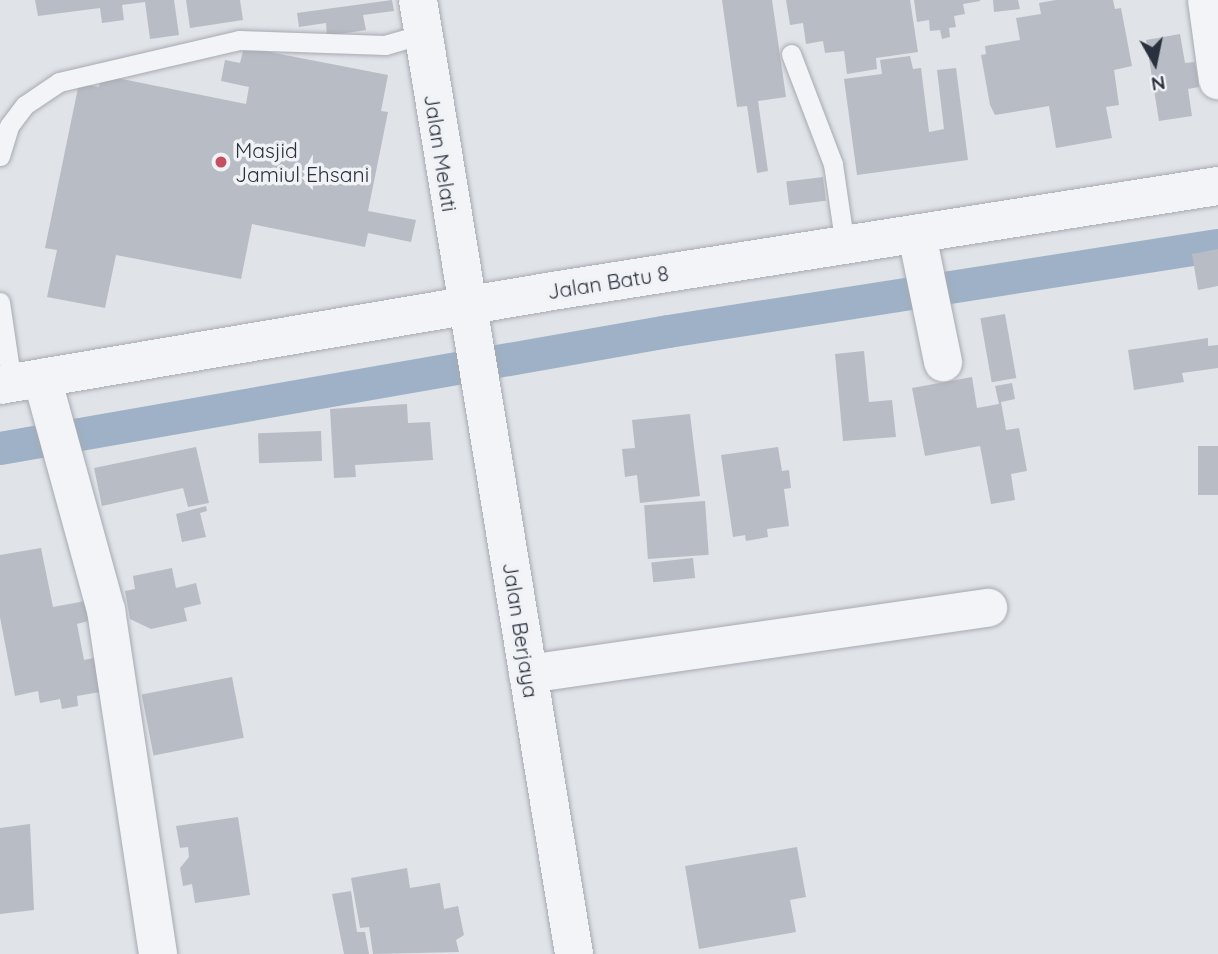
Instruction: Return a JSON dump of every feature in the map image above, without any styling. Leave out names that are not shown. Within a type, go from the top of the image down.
[{"type":"street","points":[[1207,0],[1218,80]]},
{"type":"street","name":"Jalan Melati","points":[[420,17],[465,306]]},
{"type":"street","name":"Jalan Batu 8","points":[[18,382],[465,306],[1218,186]]},
{"type":"street","points":[[917,235],[941,351]]},
{"type":"street","name":"Jalan Berjaya","points":[[465,306],[485,411],[574,954]]},
{"type":"street","points":[[18,382],[52,419],[106,610],[158,954]]},
{"type":"street","points":[[528,674],[988,608]]},
{"type":"lane","points":[[0,156],[9,126],[25,105],[58,82],[239,40],[385,45],[420,17]]},
{"type":"lane","points":[[791,54],[833,164],[845,246]]},
{"type":"lane","points":[[0,302],[18,382]]},
{"type":"building","points":[[35,0],[174,0],[179,35],[150,39],[145,2],[122,5],[124,20],[102,23],[100,8],[38,16]]},
{"type":"building","points":[[186,0],[240,0],[243,20],[190,28]]},
{"type":"building","points":[[392,0],[394,11],[363,15],[366,30],[327,36],[326,23],[299,27],[297,13]]},
{"type":"building","points":[[722,0],[772,0],[786,97],[758,101],[768,171],[757,173],[747,106],[737,107]]},
{"type":"building","points":[[786,0],[910,0],[918,52],[876,58],[877,69],[847,74],[844,51],[825,53],[823,41],[806,44],[803,23],[790,25]]},
{"type":"building","points":[[914,0],[980,1],[963,4],[965,14],[954,16],[956,27],[949,28],[950,37],[942,39],[940,30],[930,31],[929,20],[917,22]]},
{"type":"building","points":[[993,0],[1018,0],[1020,9],[994,12]]},
{"type":"building","points":[[1056,0],[1113,0],[1115,9],[1121,8],[1132,66],[1114,70],[1119,105],[1106,107],[1112,138],[1056,148],[1049,106],[995,115],[990,105],[981,55],[986,54],[985,46],[1020,40],[1016,18],[1041,14],[1039,3]]},
{"type":"building","points":[[1180,34],[1185,63],[1195,62],[1199,87],[1188,89],[1192,116],[1159,121],[1146,40]]},
{"type":"building","name":"Masjid Jamiul Ehsani","points":[[244,47],[388,75],[381,111],[388,112],[368,211],[416,220],[411,242],[368,233],[365,247],[252,224],[241,279],[116,255],[105,308],[47,297],[57,250],[45,248],[79,83],[99,87],[102,75],[246,104],[249,87],[221,81],[225,60],[240,63]]},
{"type":"building","points":[[910,56],[913,69],[921,68],[929,132],[944,129],[937,70],[956,68],[968,160],[857,175],[844,79],[882,74],[880,60]]},
{"type":"building","points":[[823,177],[826,201],[789,205],[786,182]]},
{"type":"building","points":[[1218,249],[1218,286],[1198,290],[1192,254]]},
{"type":"building","points":[[1005,314],[1016,378],[992,382],[980,318]]},
{"type":"building","points":[[1208,338],[1208,346],[1218,345],[1218,368],[1182,373],[1184,382],[1134,390],[1128,350]]},
{"type":"building","points":[[864,351],[869,402],[892,400],[896,437],[843,441],[835,354]]},
{"type":"building","points":[[972,377],[977,408],[999,404],[995,386],[1012,383],[1015,399],[1001,402],[1006,430],[1019,428],[1027,471],[1011,474],[1015,500],[991,504],[980,446],[925,456],[912,388]]},
{"type":"building","points":[[407,404],[408,423],[430,422],[433,460],[355,465],[356,477],[334,478],[330,409]]},
{"type":"building","points":[[690,414],[700,496],[640,503],[637,475],[625,477],[622,449],[635,448],[632,420]]},
{"type":"building","points":[[321,431],[322,461],[259,463],[258,433]]},
{"type":"building","points":[[1198,446],[1218,446],[1218,495],[1198,495]]},
{"type":"building","points":[[196,447],[209,503],[188,507],[183,488],[102,506],[94,468]]},
{"type":"building","points":[[778,447],[782,471],[789,470],[791,488],[784,489],[789,526],[767,529],[768,537],[746,541],[745,535],[733,537],[721,455]]},
{"type":"building","points":[[705,501],[709,555],[648,559],[644,505]]},
{"type":"building","points":[[206,506],[207,511],[200,513],[206,537],[182,542],[176,514]]},
{"type":"building","points":[[41,548],[53,607],[85,601],[88,621],[77,624],[84,660],[94,658],[100,692],[77,696],[78,706],[62,709],[60,699],[40,703],[38,691],[15,696],[0,617],[0,555]]},
{"type":"building","points":[[693,558],[695,578],[653,582],[651,562]]},
{"type":"building","points":[[172,568],[176,588],[196,583],[201,604],[184,608],[187,621],[151,629],[130,619],[125,591],[135,589],[133,576]]},
{"type":"building","points":[[232,677],[244,738],[154,755],[142,695]]},
{"type":"building","points":[[238,817],[250,895],[195,903],[192,884],[183,886],[180,868],[189,857],[188,847],[180,848],[176,826]]},
{"type":"building","points":[[30,824],[34,910],[0,914],[0,828]]},
{"type":"building","points":[[797,847],[806,897],[790,900],[796,932],[699,949],[685,866]]},
{"type":"building","points":[[407,868],[410,888],[440,883],[444,909],[458,906],[464,935],[456,940],[459,952],[373,954],[369,927],[360,928],[351,878]]},
{"type":"building","points":[[351,891],[357,932],[365,932],[369,954],[344,954],[332,894]]},
{"type":"waterway","points":[[0,448],[668,331],[1218,245]]},
{"type":"place","name":"Masjid Jamiul Ehsani","points":[[221,162]]}]
